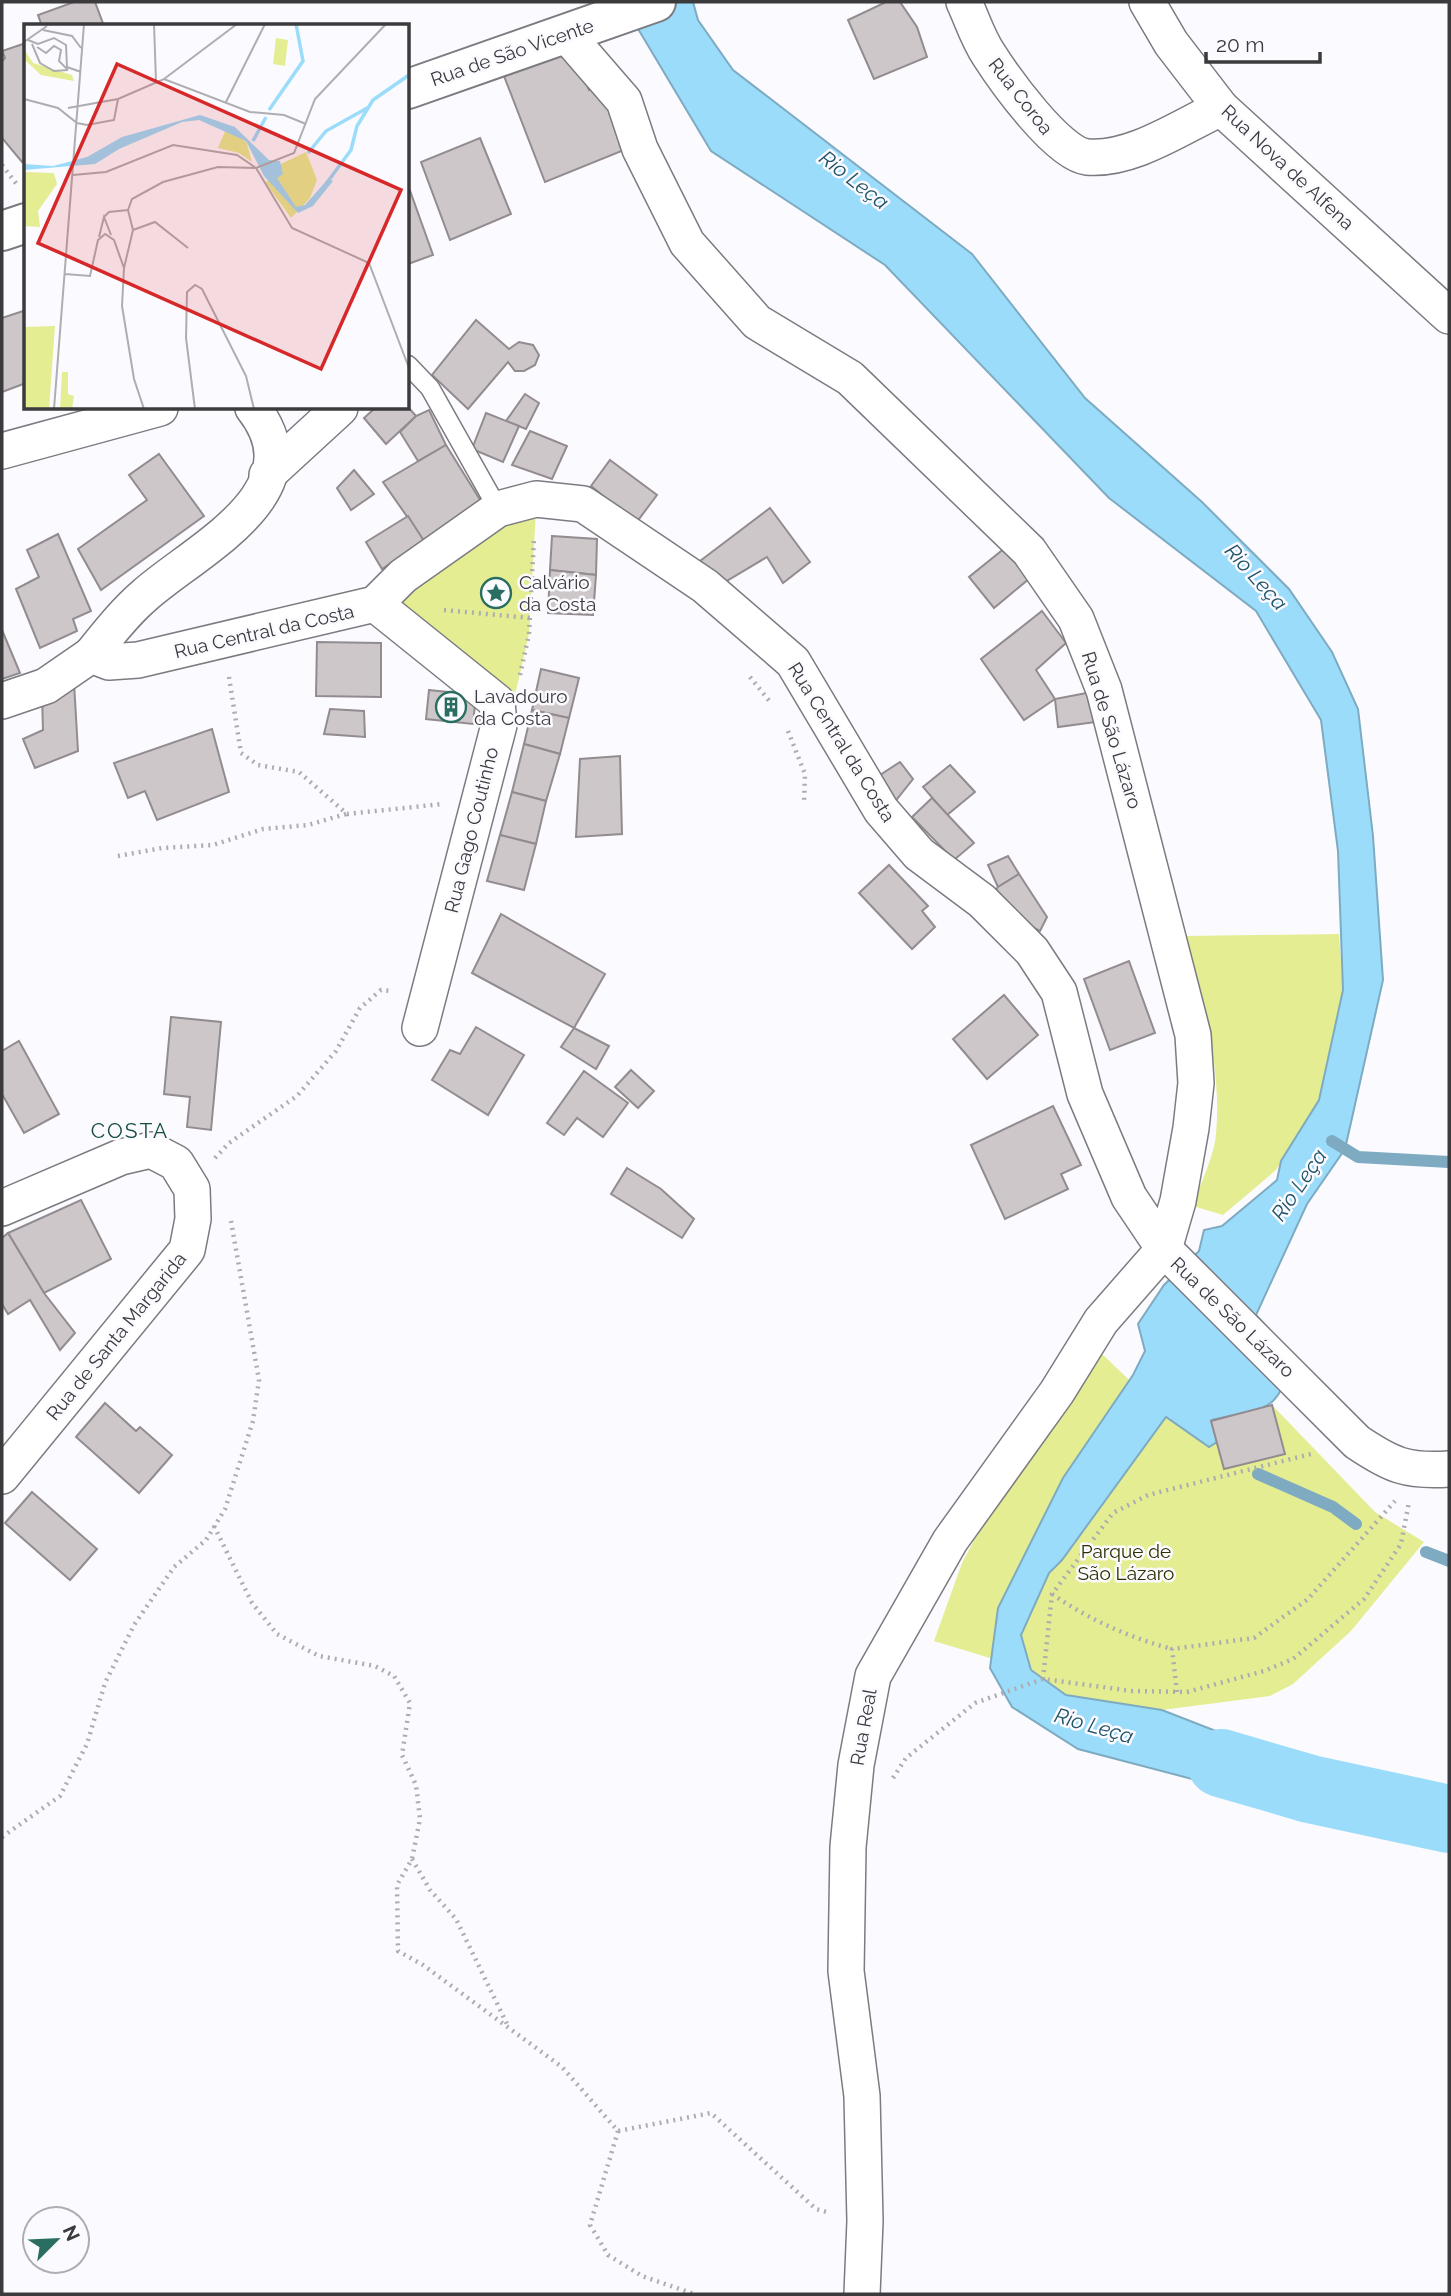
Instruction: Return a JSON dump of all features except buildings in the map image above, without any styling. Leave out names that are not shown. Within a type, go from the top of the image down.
[{"type":"main road","name":"Rua de São Vicente","points":[[410,88],[656,2]]},
{"type":"main road","points":[[2,231],[24,223]]},
{"type":"street","name":"Rua Coroa","points":[[964,2],[988,54],[1051,136],[1064,148],[1085,157],[1134,149],[1221,108]]},
{"type":"street","name":"Rua Nova de Alfena","points":[[1147,2],[1171,43],[1221,108],[1449,315]]},
{"type":"street","name":"Rua de São Lázaro","points":[[572,32],[624,101],[640,149],[687,243],[757,322],[850,379],[1029,551],[1076,619],[1104,690],[1193,1035],[1196,1083],[1171,1257],[1299,1381],[1357,1442],[1387,1462],[1427,1473]]},
{"type":"street","points":[[2,451],[153,410]]},
{"type":"street","points":[[2,701],[46,686],[92,655],[144,595],[227,534],[255,505],[267,475],[271,444],[265,424],[254,410]]},
{"type":"street","points":[[267,475],[338,410]]},
{"type":"street","name":"Rua Central da Costa","points":[[92,655],[109,662],[138,660],[375,604],[403,576],[498,509],[536,499],[583,504],[705,586],[793,662],[881,810],[919,854],[982,901],[1032,951],[1059,992],[1085,1094],[1102,1140],[1129,1197],[1171,1257]]},
{"type":"street","name":"Rua Gago Coutinho","points":[[375,604],[496,702],[499,725],[476,804],[420,1028]]},
{"type":"street","points":[[2,1209],[121,1157],[150,1150],[176,1163],[192,1189]]},
{"type":"street","name":"Rua de Santa Margarida","points":[[2,1476],[187,1250],[193,1219],[192,1189]]},
{"type":"street","name":"Rua Real","points":[[862,2294],[865,2221],[862,2096],[846,1971],[852,1806],[856,1765],[873,1676],[950,1541],[1057,1392],[1101,1321],[1171,1257]]},
{"type":"lane","points":[[410,367],[429,388],[498,509]]},
{"type":"path","points":[[2,164],[24,193]]},
{"type":"path","points":[[519,680],[530,618],[536,499]]},
{"type":"path","points":[[442,610],[530,618]]},
{"type":"path","points":[[221,642],[241,753],[258,765],[299,772],[347,814]]},
{"type":"path","points":[[748,676],[774,706]]},
{"type":"path","points":[[784,725],[805,774],[804,804]]},
{"type":"path","points":[[118,856],[162,848],[213,845],[263,830],[308,825],[347,814],[434,804],[476,804]]},
{"type":"path","points":[[192,1189],[229,1143],[297,1096],[336,1051],[360,1008],[381,990],[431,990]]},
{"type":"path","points":[[2,1838],[60,1796],[87,1744],[105,1683],[134,1625],[174,1567],[206,1540],[225,1509],[250,1431],[259,1380],[242,1268],[227,1208]]},
{"type":"path","points":[[1043,1679],[1052,1594],[1113,1513],[1148,1495],[1278,1463]]},
{"type":"path","points":[[1052,1594],[1084,1616],[1132,1638],[1172,1650],[1254,1638],[1308,1599],[1427,1473]]},
{"type":"path","points":[[892,1780],[906,1758],[975,1703],[1043,1679],[1132,1691],[1177,1692],[1264,1671],[1293,1660],[1364,1599],[1401,1544],[1427,1473]]},
{"type":"path","points":[[214,1526],[251,1603],[277,1634],[319,1656],[375,1666],[394,1676],[410,1703],[402,1755],[416,1785],[420,1819],[412,1859],[397,1885],[398,1951],[508,2025],[562,2067],[618,2131]]},
{"type":"path","points":[[1172,1650],[1177,1692]]},
{"type":"path","points":[[412,1859],[430,1890],[456,1919],[508,2025]]},
{"type":"path","points":[[618,2131],[712,2113],[816,2209],[865,2221]]},
{"type":"path","points":[[618,2131],[590,2225],[608,2255],[642,2276],[694,2294]]},
{"type":"green space","points":[[536,510],[529,634],[516,691],[512,693],[404,606],[401,596],[497,527]]},
{"type":"green space","points":[[1339,934],[1343,990],[1319,1100],[1276,1170],[1223,1215],[1193,1206],[1213,1152],[1217,1109],[1210,1034],[1185,936]]},
{"type":"green space","name":"Parque de São Lázaro","points":[[1102,1354],[1167,1416],[1211,1421],[1272,1405],[1375,1512],[1424,1542],[1351,1631],[1293,1684],[1270,1696],[1162,1710],[1066,1695],[1030,1670],[934,1641],[962,1563],[1000,1491]]},
{"type":"water","points":[[622,2],[693,2],[698,20],[733,70],[972,254],[1085,398],[1202,502],[1289,589],[1332,652],[1358,709],[1373,836],[1383,980],[1345,1149],[1307,1204],[1256,1315],[1293,1355],[1287,1375],[1275,1399],[1268,1405],[1212,1420],[1217,1442],[1209,1447],[1166,1417],[1062,1560],[1049,1573],[1021,1635],[1031,1670],[1066,1695],[1162,1710],[1311,1768],[1310,1810],[1078,1749],[1012,1707],[990,1668],[998,1608],[1063,1478],[1133,1375],[1145,1351],[1138,1324],[1164,1285],[1199,1251],[1204,1230],[1222,1226],[1277,1180],[1281,1161],[1319,1100],[1343,990],[1338,851],[1321,720],[1256,611],[1109,498],[885,265],[711,151]]},
{"type":"waterway","points":[[1332,1141],[1358,1157],[1449,1162]]},
{"type":"waterway","name":"Rio Leça","points":[[1258,1474],[1333,1507],[1356,1524]]},
{"type":"waterway","name":"Rio Leça","points":[[1426,1552],[1449,1561]]},
{"type":"waterway","name":"Rio Leça","points":[[1221,1763],[1310,1789],[1449,1819]]},
{"type":"place","name":"Calvário da Costa","points":[[496,593]]},
{"type":"place","name":"Lavadouro da Costa","points":[[451,707]]},
{"type":"district","name":"COSTA","points":[[130,1131]]}]
